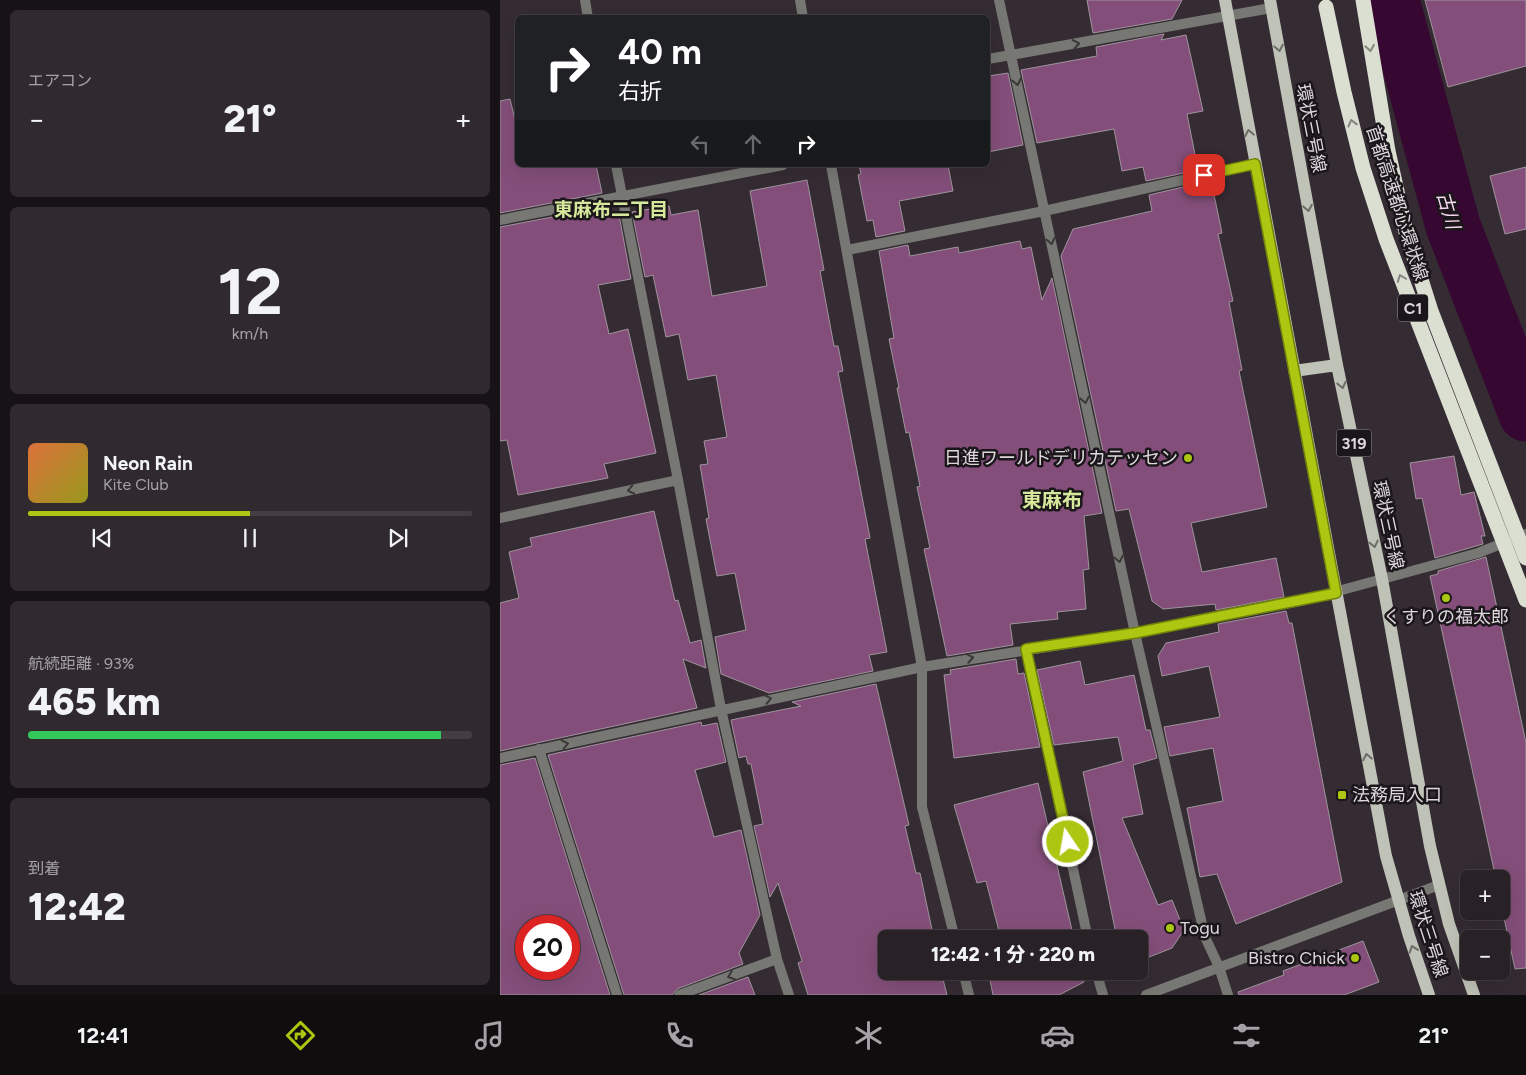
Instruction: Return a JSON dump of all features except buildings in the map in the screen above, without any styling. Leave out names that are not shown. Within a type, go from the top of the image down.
[{"type":"highway","name":"首都高速都心環状線","points":[[1363,0],[1388,151],[1406,232],[1431,311],[1526,558]]},
{"type":"highway","name":"首都高速都心環状線","points":[[1326,7],[1363,168],[1386,239],[1526,600]]},
{"type":"highway","points":[[1431,311],[1526,544]]},
{"type":"highway","points":[[1416,317],[1526,582]]},
{"type":"main road","name":"環状三号線","points":[[1225,0],[1386,856],[1398,900],[1429,995]]},
{"type":"main road","name":"環状三号線","points":[[1271,4],[1337,365],[1382,580],[1426,826],[1449,924],[1474,995]]},
{"type":"main road","points":[[1294,371],[1337,365]]},
{"type":"street","points":[[585,0],[588,15]]},
{"type":"street","points":[[800,0],[802,15]]},
{"type":"street","points":[[999,0],[1135,633],[1205,937],[1219,967],[1228,995]]},
{"type":"street","points":[[990,59],[1228,17],[1271,4]]},
{"type":"street","points":[[846,250],[1044,211],[1255,164]]},
{"type":"street","points":[[616,167],[678,480],[720,709],[777,959],[789,995]]},
{"type":"street","points":[[500,220],[622,198],[773,167]]},
{"type":"street","points":[[831,167],[922,667],[922,807],[953,930]]},
{"type":"street","points":[[500,518],[678,480]]},
{"type":"street","points":[[500,758],[720,709],[922,667],[1135,633],[1336,593],[1478,553],[1526,534]]},
{"type":"street","points":[[1026,649],[1086,930]]},
{"type":"street","points":[[539,749],[617,995]]},
{"type":"street","points":[[1146,995],[1439,885]]},
{"type":"street","points":[[679,995],[777,959]]},
{"type":"street","points":[[965,980],[969,995]]},
{"type":"street","points":[[1099,980],[1103,995]]},
{"type":"waterway","name":"古川","points":[[1392,0],[1453,226],[1526,414]]},
{"type":"place","name":"日進ワールドデリカテッセン","points":[[1188,458]]},
{"type":"place","name":"くすりの福太郎","points":[[1446,598]]},
{"type":"place","name":"法務局入口","points":[[1342,795]]},
{"type":"place","name":"Togu","points":[[1170,928]]},
{"type":"place","name":"Bistro Chick","points":[[1355,958]]},
{"type":"district","name":"東麻布二丁目","points":[[611,209]]},
{"type":"district","name":"東麻布","points":[[1052,500]]},
{"type":"route","points":[[1068,842],[1026,649],[1135,633],[1336,593],[1255,164],[1204,175]]}]
